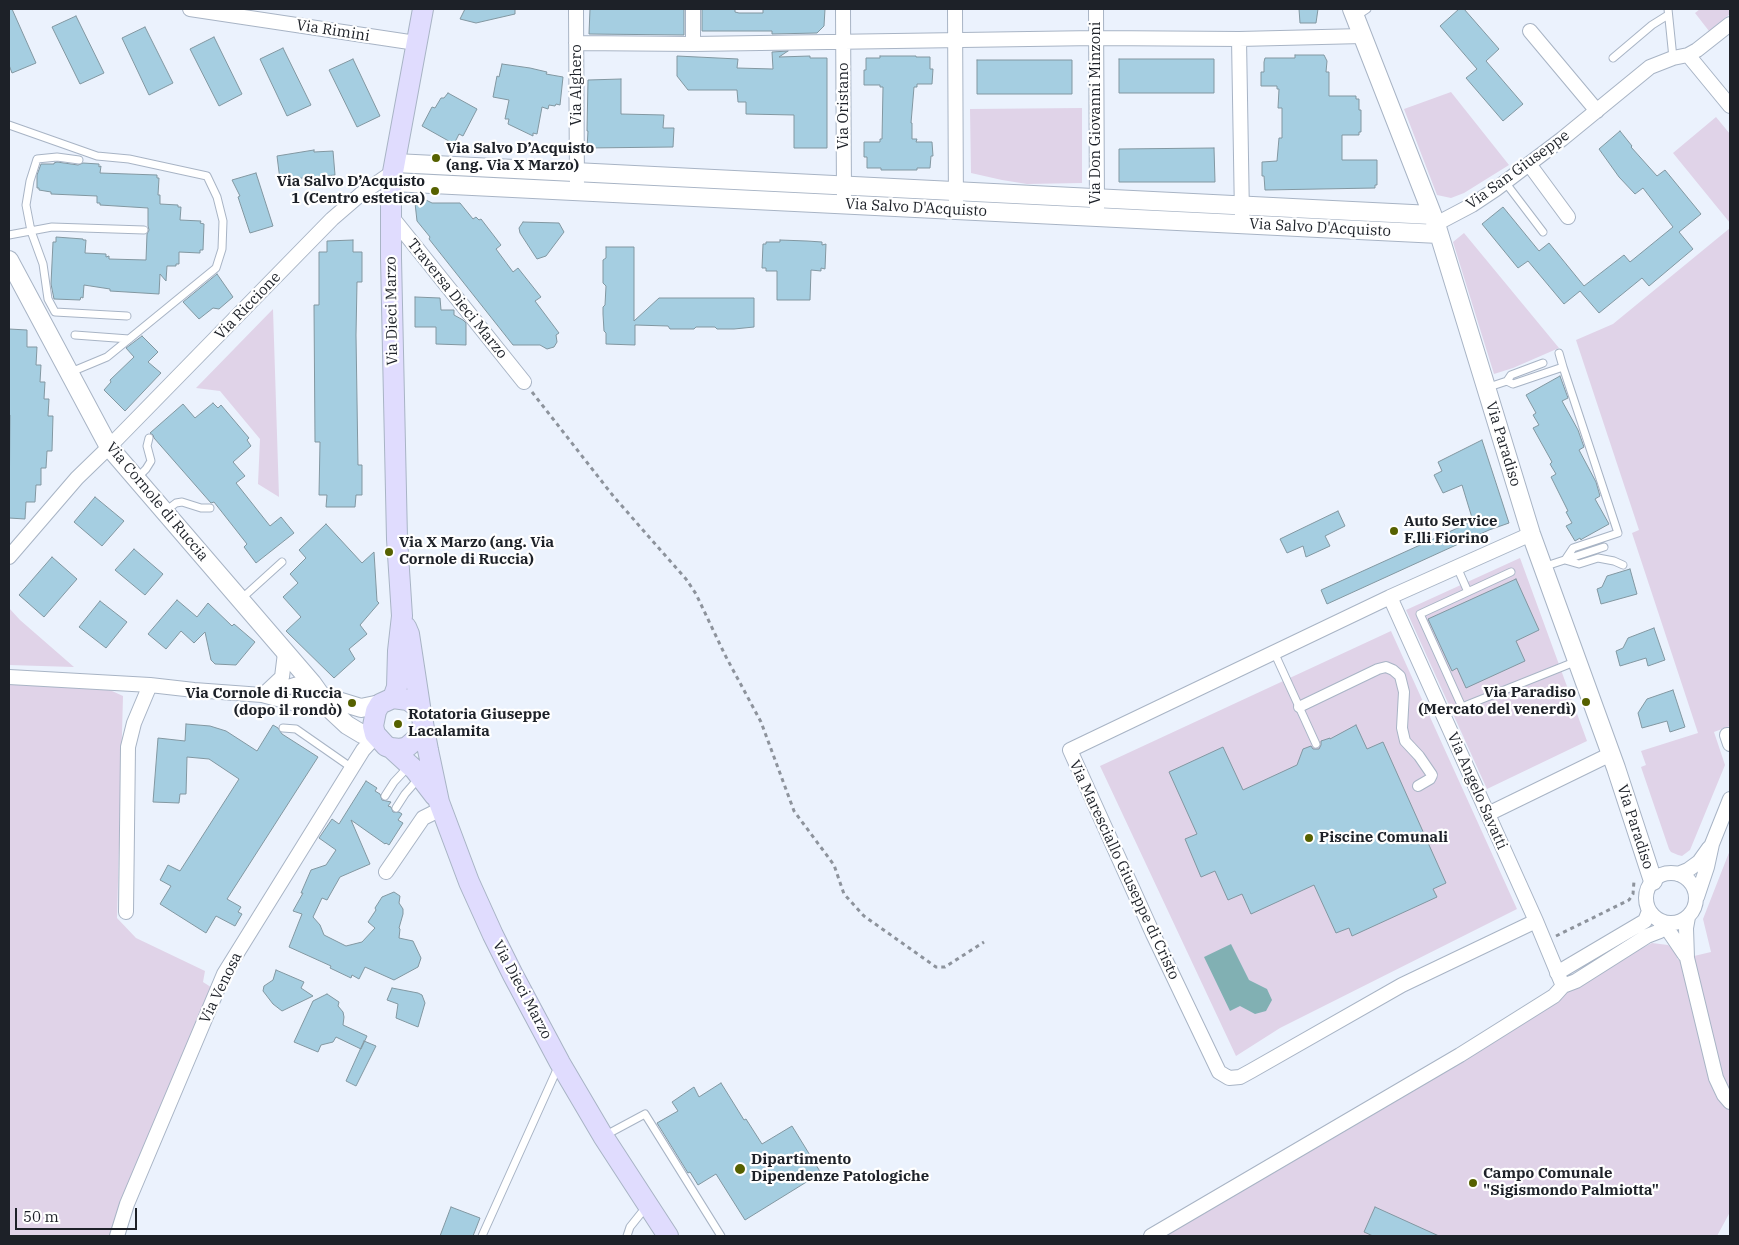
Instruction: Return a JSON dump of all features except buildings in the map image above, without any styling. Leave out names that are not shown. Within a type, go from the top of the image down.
[{"type":"main road","name":"Via Dieci Marzo","points":[[387,701],[397,687],[398,651],[402,616],[397,539],[391,216],[394,172],[423,9]]},
{"type":"main road","name":"Via Dieci Marzo","points":[[402,616],[409,634],[422,718],[440,805],[469,882],[493,935],[560,1063],[603,1136],[668,1236]]},
{"type":"main road","points":[[391,748],[400,749],[407,747],[420,735],[422,718],[415,705],[408,700],[387,701],[374,718],[375,734],[380,741],[391,748],[415,771],[440,805]]},
{"type":"street","name":"Via Rimini","points":[[190,9],[416,43]]},
{"type":"street","name":"Via Alghero","points":[[576,9],[577,191]]},
{"type":"street","points":[[693,9],[693,44]]},
{"type":"street","name":"Via Oristano","points":[[843,9],[843,204]]},
{"type":"street","points":[[955,9],[956,210]]},
{"type":"street","name":"Via Don Giovanni Minzoni","points":[[1096,9],[1097,217]]},
{"type":"street","name":"Via Paradiso","points":[[1358,11],[1363,36],[1436,224],[1532,534],[1611,754],[1653,881]]},
{"type":"street","points":[[1730,24],[1688,55],[1730,106]]},
{"type":"street","points":[[1530,31],[1597,111]]},
{"type":"street","points":[[576,43],[693,44],[1096,38],[1239,39],[1363,36]]},
{"type":"street","points":[[1239,39],[1241,224]]},
{"type":"street","name":"Via San Giuseppe","points":[[1436,224],[1472,205],[1505,182],[1597,111],[1650,67],[1673,58],[1688,55]]},
{"type":"street","points":[[1529,164],[1568,216]]},
{"type":"street","name":"Via Salvo D'Acquisto","points":[[394,172],[577,172],[1242,205],[1436,224]]},
{"type":"street","name":"Via Salvo D'Acquisto","points":[[394,172],[577,191],[956,210],[1241,224],[1436,224]]},
{"type":"street","name":"Via Riccione","points":[[9,557],[77,478],[109,448],[332,219],[362,194],[394,172]]},
{"type":"street","name":"Traversa Dieci Marzo","points":[[391,216],[524,382]]},
{"type":"street","name":"Via Cornole di Ruccia","points":[[9,260],[109,448],[317,690],[332,711],[347,725],[362,734],[375,734]]},
{"type":"street","name":"Via Maresciallo Giuseppe di Cristo","points":[[1532,534],[1390,597],[1070,750],[1218,1072],[1229,1078],[1240,1077],[1402,985],[1536,921]]},
{"type":"street","name":"Via Angelo Savatti","points":[[1390,597],[1536,921],[1562,986]]},
{"type":"street","points":[[262,695],[282,676],[285,653]]},
{"type":"street","points":[[1299,707],[1378,669],[1386,667],[1394,670],[1400,676],[1404,692],[1402,728],[1405,741],[1419,756],[1432,776],[1430,780],[1418,786]]},
{"type":"street","points":[[9,677],[150,684],[194,690],[262,695],[296,704],[317,690],[361,708],[387,701]]},
{"type":"street","points":[[126,912],[128,747],[134,723],[150,684]]},
{"type":"street","name":"Via Venosa","points":[[117,1236],[127,1204],[224,974],[363,750],[374,738],[375,734]]},
{"type":"street","points":[[1730,735],[1727,735],[1730,744]]},
{"type":"street","points":[[1488,814],[1611,754]]},
{"type":"street","points":[[1696,897],[1707,867],[1712,844],[1730,799]]},
{"type":"street","points":[[386,872],[423,818],[440,805]]},
{"type":"street","points":[[1688,917],[1675,923],[1668,923],[1654,917],[1649,911],[1646,895],[1648,888],[1653,881],[1664,874],[1678,874],[1688,870],[1699,862],[1712,844]]},
{"type":"street","points":[[1678,874],[1691,882],[1696,897],[1696,904],[1688,917],[1687,958],[1716,1078],[1724,1095],[1730,1102]]},
{"type":"street","points":[[1557,972],[1645,921],[1649,911]]},
{"type":"street","points":[[1662,921],[1687,958]]},
{"type":"street","points":[[1152,1236],[1460,1055],[1554,996],[1562,986],[1576,981],[1647,936],[1660,930],[1662,921]]},
{"type":"lane","points":[[1613,58],[1668,12]]},
{"type":"lane","points":[[1668,12],[1673,58]]},
{"type":"lane","points":[[9,125],[97,156],[129,159],[207,176],[218,197],[224,221],[222,249],[216,268],[107,358],[69,373]]},
{"type":"lane","points":[[79,160],[57,156],[37,159],[30,182],[26,205],[31,231],[42,264],[48,299],[55,312],[127,316]]},
{"type":"lane","points":[[1505,182],[1544,232]]},
{"type":"lane","points":[[9,235],[52,227],[144,230]]},
{"type":"lane","points":[[75,335],[129,339]]},
{"type":"lane","points":[[1559,353],[1618,533],[1573,548],[1565,560]]},
{"type":"lane","points":[[1486,388],[1506,381],[1511,375],[1543,363]]},
{"type":"lane","points":[[1506,381],[1513,384],[1564,367]]},
{"type":"lane","points":[[136,479],[146,470],[151,462],[147,446],[149,438]]},
{"type":"lane","points":[[164,512],[176,503],[182,502],[201,508],[210,508]]},
{"type":"lane","points":[[1543,567],[1604,547]]},
{"type":"lane","points":[[1565,560],[1579,564],[1598,558],[1623,565]]},
{"type":"lane","points":[[240,601],[282,562]]},
{"type":"lane","points":[[1457,566],[1468,592]]},
{"type":"lane","points":[[1511,572],[1420,614],[1462,707],[1577,660]]},
{"type":"lane","points":[[1274,652],[1316,744]]},
{"type":"lane","points":[[283,728],[296,729],[352,768]]},
{"type":"lane","points":[[385,796],[394,782],[415,771]]},
{"type":"lane","points":[[396,808],[405,794],[415,771]]},
{"type":"lane","points":[[482,1236],[560,1063]]},
{"type":"lane","points":[[603,1136],[645,1114],[722,1236]]},
{"type":"lane","points":[[627,1236],[630,1227],[648,1204]]},
{"type":"path","points":[[524,382],[614,497],[686,579],[696,594],[725,656],[761,722],[794,811],[834,865],[844,894],[864,916],[936,967],[944,967],[984,942]]},
{"type":"shaded area","points":[[1700,9],[1730,9],[1730,14],[1709,31],[1695,13]]},
{"type":"shaded area","points":[[1451,92],[1509,165],[1464,193],[1451,198],[1437,195],[1404,109]]},
{"type":"shaded area","points":[[1082,108],[1082,183],[1027,184],[971,173],[970,109]]},
{"type":"shaded area","points":[[1716,117],[1730,134],[1730,223],[1673,153]]},
{"type":"shaded area","points":[[1730,228],[1730,726],[1714,732],[1725,765],[1690,850],[1682,856],[1671,852],[1669,849],[1641,767],[1646,765],[1641,751],[1698,733],[1632,533],[1639,530],[1576,340],[1613,324]]},
{"type":"shaded area","points":[[1464,233],[1559,348],[1494,374],[1453,242]]},
{"type":"shaded area","points":[[273,309],[279,497],[258,484],[260,439],[220,391],[196,388]]},
{"type":"shaded area","points":[[1520,558],[1587,741],[1487,789],[1406,610]]},
{"type":"shaded area","points":[[9,608],[20,620],[74,667],[9,665]]},
{"type":"shaded area","name":"Piscine Comunali","points":[[1391,631],[1517,909],[1280,1028],[1236,1056],[1100,766]]},
{"type":"shaded area","points":[[9,682],[101,686],[123,696],[117,918],[136,938],[205,971],[203,982],[217,991],[121,1236],[9,1236]]},
{"type":"shaded area","points":[[1730,850],[1730,1091],[1718,1061],[1694,956],[1711,952],[1703,919]]},
{"type":"shaded area","points":[[1652,943],[1668,945],[1675,951],[1678,960],[1682,960],[1708,1076],[1716,1096],[1730,1109],[1730,1212],[1717,1236],[1165,1236],[1371,1116],[1640,946],[1642,948]]},
{"type":"shaded area","points":[[1231,944],[1249,980],[1267,989],[1272,1000],[1266,1011],[1255,1014],[1240,1006],[1230,1011],[1204,957]]},
{"type":"place","name":"Via Salvo D’Acquisto (ang. Via X Marzo)","points":[[436,158]]},
{"type":"place","name":"Via Salvo D’Acquisto 1 (Centro estetica)","points":[[435,191]]},
{"type":"place","name":"Auto Service F.lli Fiorino","points":[[1394,531]]},
{"type":"place","name":"Via X Marzo (ang. Via Cornole di Ruccia)","points":[[389,552]]},
{"type":"place","name":"Via Paradiso (Mercato del venerdì)","points":[[1586,702]]},
{"type":"place","name":"Via Cornole di Ruccia (dopo il rondò)","points":[[352,703]]},
{"type":"place","name":"Rotatoria Giuseppe Lacalamita","points":[[398,724]]},
{"type":"place","name":"Piscine Comunali","points":[[1309,838]]},
{"type":"place","name":"Dipartimento Dipendenze Patologiche","points":[[740,1169]]},
{"type":"place","name":"Campo Comunale \"Sigismondo Palmiotta\"","points":[[1473,1183]]}]
